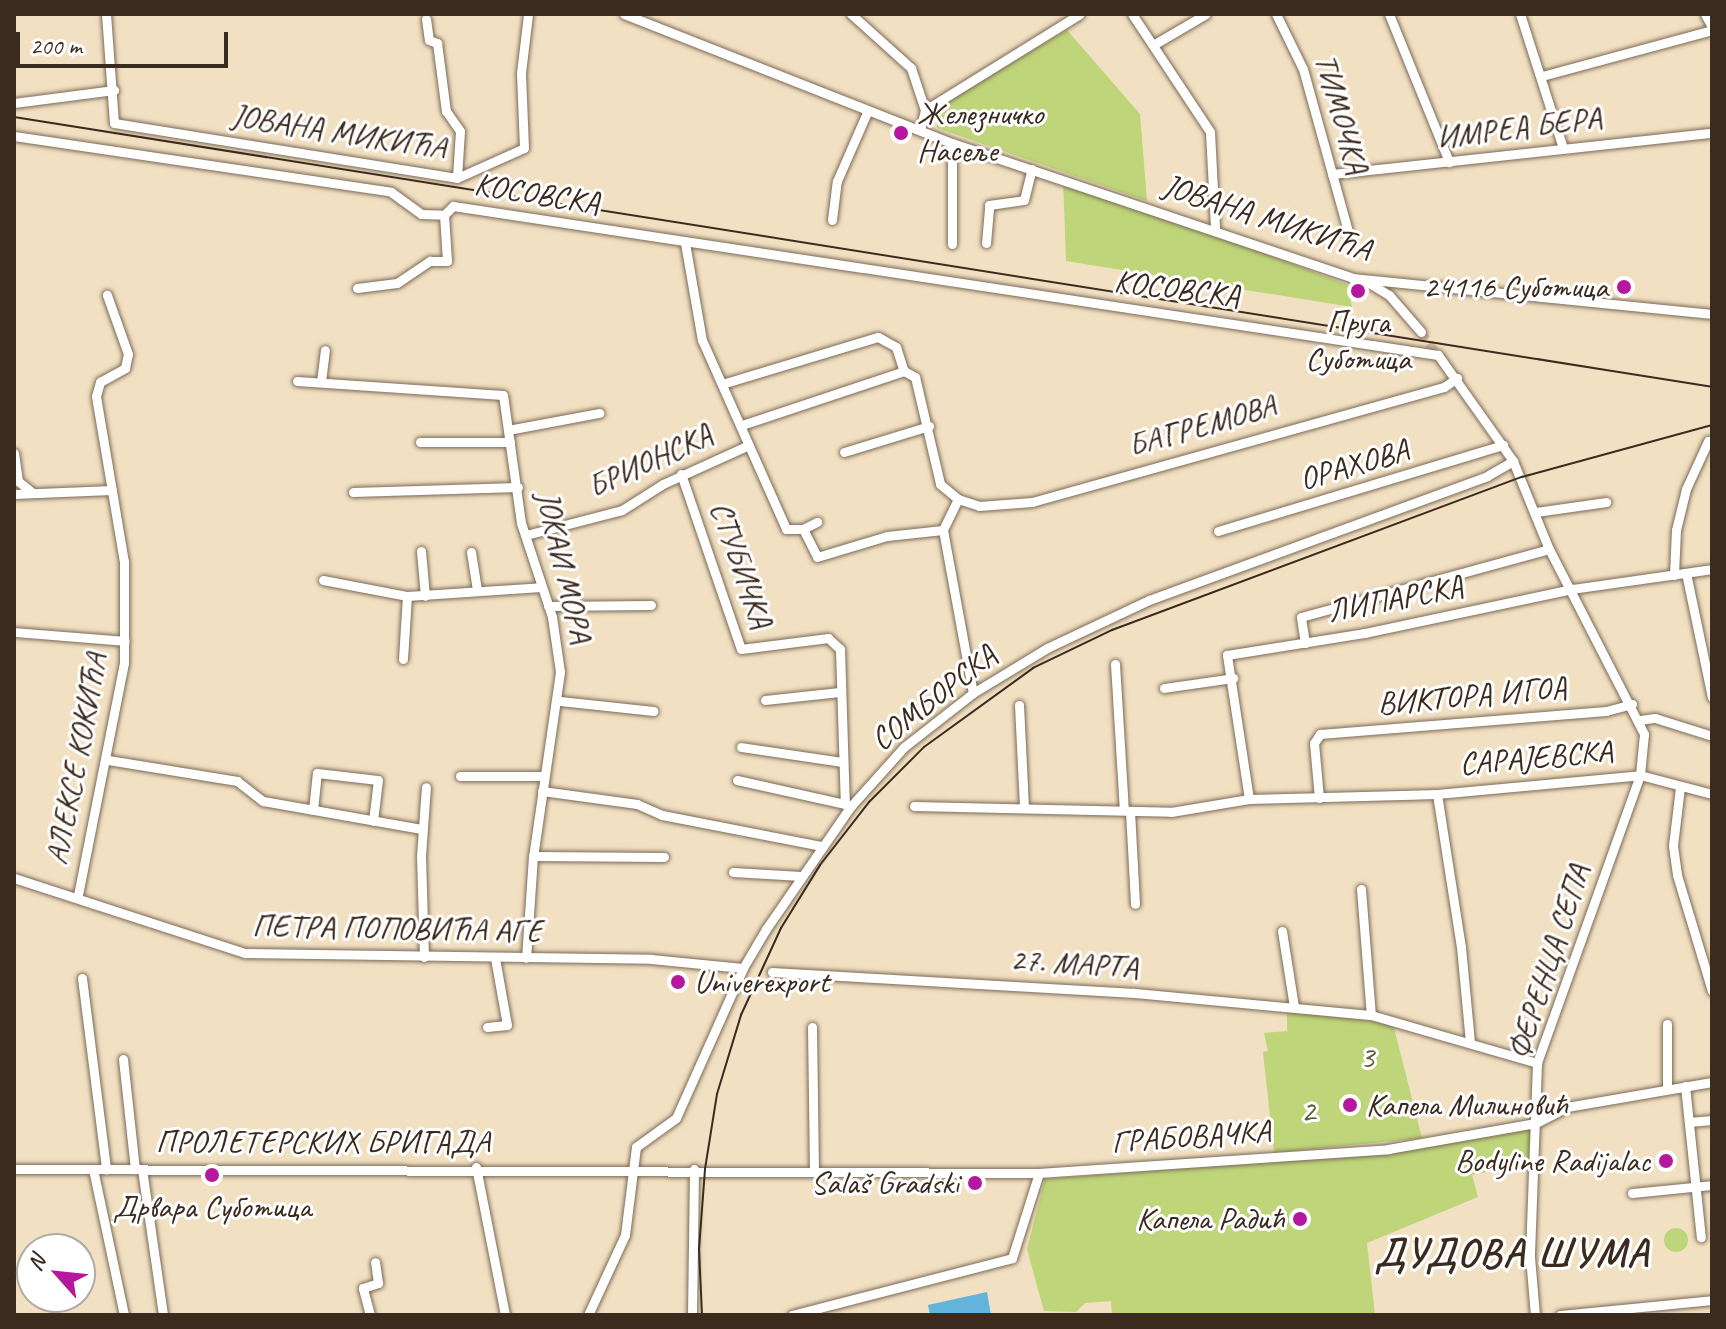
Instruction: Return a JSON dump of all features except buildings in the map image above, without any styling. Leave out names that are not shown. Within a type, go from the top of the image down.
[{"type":"street","name":"ЈОВАНА МИКИЋА","points":[[106,14],[114,90],[114,123],[457,178],[524,148],[521,73],[528,14]]},
{"type":"street","name":"ЈОВАНА МИКИЋА","points":[[624,14],[952,143],[1362,281],[1392,280],[1712,314]]},
{"type":"street","points":[[851,14],[906,61],[925,110],[920,130]]},
{"type":"street","points":[[925,110],[1080,14]]},
{"type":"street","points":[[1132,14],[1210,132],[1215,229]]},
{"type":"street","points":[[1153,45],[1206,14]]},
{"type":"street","name":"ТИМОЧКА","points":[[1276,14],[1303,69],[1348,231]]},
{"type":"street","points":[[1389,14],[1449,162]]},
{"type":"street","points":[[1520,14],[1563,148]]},
{"type":"street","points":[[1542,76],[1712,28],[1705,14]]},
{"type":"street","points":[[426,19],[429,40],[437,43],[446,111],[460,131],[457,178]]},
{"type":"street","points":[[14,103],[114,90]]},
{"type":"street","points":[[832,220],[837,181],[868,110]]},
{"type":"street","name":"ИМРЕА БЕРА","points":[[1332,174],[1712,133]]},
{"type":"street","name":"КОСОВСКА","points":[[14,136],[391,192],[421,214],[444,215],[453,206],[685,243],[796,255],[958,287],[1438,355],[1513,461],[1549,549],[1640,720],[1640,775]]},
{"type":"street","points":[[952,143],[952,244]]},
{"type":"street","points":[[986,243],[989,205],[1024,200],[1032,169]]},
{"type":"street","name":"КОСОВСКА","points":[[357,288],[397,283],[430,261],[447,261],[444,215]]},
{"type":"street","points":[[685,243],[702,340],[786,529],[803,529],[817,522]]},
{"type":"street","points":[[1389,295],[1392,280]]},
{"type":"street","points":[[1362,281],[1389,295],[1421,332]]},
{"type":"street","name":"АЛЕКСЕ КОКИЋА","points":[[78,895],[108,760],[125,641],[124,562],[96,388],[125,368],[128,354],[107,295]]},
{"type":"street","points":[[722,384],[878,337],[896,347],[904,371],[915,377],[929,426],[940,484],[958,499],[943,530],[973,693]]},
{"type":"street","points":[[321,382],[325,350]]},
{"type":"street","name":"БРИОНСКА","points":[[742,425],[904,371]]},
{"type":"street","name":"БАГРЕМОВА","points":[[958,499],[979,506],[1032,502],[1444,387],[1457,378]]},
{"type":"street","name":"ЈОКАИ МОРА","points":[[297,381],[498,391],[503,395],[526,535],[559,652],[560,701],[544,776],[533,856],[526,958]]},
{"type":"street","points":[[508,430],[599,413]]},
{"type":"street","points":[[844,452],[929,426]]},
{"type":"street","points":[[1674,575],[1682,503],[1708,441]]},
{"type":"street","points":[[420,442],[510,442]]},
{"type":"street","name":"БРИОНСКА","points":[[526,535],[622,510],[681,474],[749,445]]},
{"type":"street","name":"ОРАХОВА","points":[[1218,531],[1503,445]]},
{"type":"street","points":[[14,453],[18,481],[36,495]]},
{"type":"street","name":"СОМБОРСКА","points":[[588,1315],[625,1235],[632,1170],[639,1143],[678,1115],[743,968],[848,805],[904,747],[973,693],[1047,648],[1149,600],[1473,481],[1513,461]]},
{"type":"street","name":"СТУБИЧКА","points":[[681,474],[741,649],[828,638],[840,649],[843,762],[848,805]]},
{"type":"street","points":[[353,492],[518,487]]},
{"type":"street","points":[[14,494],[112,490]]},
{"type":"street","points":[[1536,512],[1606,502]]},
{"type":"street","points":[[803,529],[817,557],[887,536],[943,530]]},
{"type":"street","points":[[1305,643],[1301,617],[1549,549]]},
{"type":"street","points":[[421,551],[425,596]]},
{"type":"street","points":[[471,552],[477,590]]},
{"type":"street","name":"ЛИПАРСКА","points":[[1233,678],[1227,655],[1305,643],[1572,589],[1712,569]]},
{"type":"street","points":[[1686,573],[1712,697]]},
{"type":"street","points":[[323,580],[407,596],[541,587]]},
{"type":"street","points":[[403,659],[407,596]]},
{"type":"street","points":[[548,606],[651,605]]},
{"type":"street","points":[[14,632],[125,641]]},
{"type":"street","points":[[1115,664],[1135,904]]},
{"type":"street","points":[[1164,688],[1233,678],[1249,799]]},
{"type":"street","points":[[765,700],[840,692]]},
{"type":"street","points":[[560,701],[653,711]]},
{"type":"street","name":"ВИКТОРА ИГОА","points":[[1319,798],[1316,736],[1632,704]]},
{"type":"street","points":[[1019,705],[1024,807]]},
{"type":"street","points":[[1640,720],[1655,718],[1712,736]]},
{"type":"street","points":[[741,747],[843,762]]},
{"type":"street","points":[[108,760],[237,781],[263,801],[422,829]]},
{"type":"street","points":[[313,810],[317,773],[378,780],[373,821]]},
{"type":"street","points":[[1640,775],[1712,794]]},
{"type":"street","name":"САРАЈЕВСКА","points":[[914,806],[1171,812],[1249,799],[1437,794],[1640,775]]},
{"type":"street","name":"ФЕРЕНЦА СЕПА","points":[[1535,1315],[1530,1257],[1537,1063],[1640,775]]},
{"type":"street","points":[[460,776],[544,776]]},
{"type":"street","points":[[737,780],[848,805]]},
{"type":"street","points":[[424,957],[422,829],[426,787]]},
{"type":"street","points":[[1680,787],[1673,846],[1677,875],[1712,991]]},
{"type":"street","points":[[542,791],[637,804],[688,821],[822,846]]},
{"type":"street","name":"САРАЈЕВСКА","points":[[1437,794],[1470,1042]]},
{"type":"street","points":[[533,856],[664,857]]},
{"type":"street","points":[[733,872],[801,876]]},
{"type":"street","name":"ПЕТРА ПОПОВИЋА АГЕ","points":[[14,878],[78,895],[232,951],[651,959],[743,968]]},
{"type":"street","points":[[1361,889],[1371,1015]]},
{"type":"street","points":[[1282,931],[1294,1007]]},
{"type":"street","points":[[487,1027],[507,1025],[495,958]]},
{"type":"street","name":"27. МАРТА","points":[[772,972],[1294,1007],[1371,1015],[1537,1063]]},
{"type":"street","points":[[82,978],[106,1169]]},
{"type":"street","points":[[1667,1024],[1667,1089]]},
{"type":"street","points":[[812,1027],[814,1171]]},
{"type":"street","points":[[123,1059],[163,1315]]},
{"type":"street","name":"ГРАБОВАЧКА","points":[[632,1170],[1039,1173],[1388,1149],[1536,1123],[1567,1107],[1712,1082]]},
{"type":"street","points":[[1685,1086],[1701,1237]]},
{"type":"street","points":[[1689,1122],[1712,1120]]},
{"type":"street","points":[[476,1167],[505,1315]]},
{"type":"street","name":"ПРОЛЕТЕРСКИХ БРИГАДА","points":[[14,1169],[476,1167],[632,1170]]},
{"type":"street","points":[[93,1169],[124,1315]]},
{"type":"street","points":[[692,1315],[694,1169]]},
{"type":"street","points":[[792,1315],[1012,1258],[1039,1173]]},
{"type":"street","points":[[1632,1193],[1712,1185]]},
{"type":"street","points":[[370,1315],[363,1288],[378,1283],[375,1262]]},
{"type":"street","points":[[1560,1315],[1712,1300]]},
{"type":"green space","points":[[1067,30],[1140,114],[1147,201],[937,128],[936,108]]},
{"type":"green space","points":[[1063,178],[1348,285],[1352,307],[1066,261]]},
{"type":"green space","name":"ДУДОВА ШУМА","points":[[1287,1011],[1393,1024],[1422,1138],[1274,1153],[1263,1052],[1268,1051],[1264,1033],[1287,1031]]},
{"type":"green space","name":"ДУДОВА ШУМА","points":[[1533,1127],[1535,1162],[1472,1175],[1478,1197],[1367,1243],[1375,1315],[1112,1315],[1111,1301],[1085,1303],[1076,1312],[1044,1311],[1027,1249],[1045,1179],[1388,1153]]},
{"type":"green space","points":[[1676,1228],[1687,1235],[1688,1240],[1681,1251],[1676,1252],[1665,1245],[1664,1240],[1671,1229]]},
{"type":"water","points":[[987,1292],[991,1315],[930,1315],[928,1305]]},
{"type":"tunnel","points":[[1421,332],[1438,355]]},
{"type":"railway","points":[[14,117],[1712,387]]},
{"type":"railway","points":[[702,1315],[699,1249],[705,1169],[717,1094],[741,1015],[781,928],[820,865],[869,802],[924,747],[1033,668],[1112,630],[1522,477],[1712,425]]},
{"type":"place","name":"Железничко Насеље","points":[[901,133]]},
{"type":"place","name":"24116 Суботица","points":[[1624,287]]},
{"type":"place","name":"Пруга Суботица","points":[[1358,291]]},
{"type":"place","name":"Univerexport","points":[[678,982]]},
{"type":"place","name":"Капела Милиновић","points":[[1350,1105]]},
{"type":"place","name":"Bodyline Radijalac","points":[[1666,1161]]},
{"type":"place","name":"Дрвара Суботица","points":[[212,1175]]},
{"type":"place","name":"Salaš Gradski","points":[[975,1183]]},
{"type":"place","name":"Капела Радић","points":[[1300,1219]]},
{"type":"district","name":"ДУДОВА ШУМА","points":[[1512,1253]]},
{"type":"park label","name":"3","points":[[1367,1057]]},
{"type":"park label","name":"2","points":[[1308,1111]]}]
